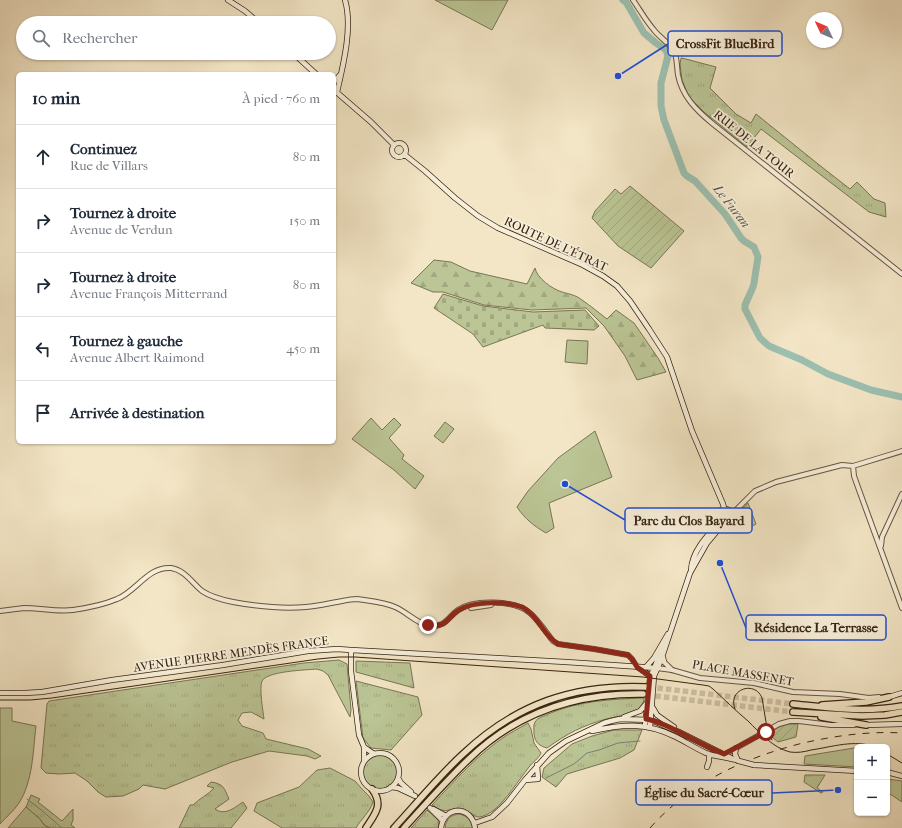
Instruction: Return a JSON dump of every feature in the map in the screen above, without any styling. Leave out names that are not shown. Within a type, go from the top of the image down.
[{"type":"highway","points":[[394,828],[462,754],[492,730],[513,716],[536,705],[570,693],[608,687],[646,687]]},
{"type":"highway","points":[[404,828],[469,758],[516,723],[552,707],[574,700],[601,696],[643,694]]},
{"type":"highway","points":[[810,706],[866,702],[889,697]]},
{"type":"highway","points":[[793,704],[841,710],[886,709],[902,706]]},
{"type":"highway","points":[[866,725],[793,712],[862,716],[885,715],[902,712]]},
{"type":"highway","points":[[366,828],[376,811],[378,804],[376,795],[372,789]]},
{"type":"main road","points":[[228,0],[251,16]]},
{"type":"main road","points":[[345,0],[348,22],[342,74],[336,91],[394,145]]},
{"type":"main road","points":[[301,60],[314,72]]},
{"type":"main road","points":[[336,80],[342,74]]},
{"type":"main road","points":[[398,143],[404,144],[406,148],[405,155],[401,157],[394,156],[392,149],[394,145],[398,143]]},
{"type":"main road","name":"ROUTE DE L'ÉTRAT","points":[[405,155],[478,216],[498,228],[583,265],[617,286],[630,301],[667,357],[692,431],[724,508]]},
{"type":"main road","points":[[724,508],[733,513],[734,519],[731,523],[726,525],[720,524],[717,519],[717,514],[720,510],[724,508]]},
{"type":"main road","points":[[649,720],[647,702],[650,676],[662,656],[696,552],[720,524]]},
{"type":"main road","points":[[646,668],[654,658],[672,627]]},
{"type":"main road","points":[[648,727],[652,707],[655,668],[672,627]]},
{"type":"main road","name":"AVENUE PIERRE MENDÈS FRANCE","points":[[0,693],[42,692],[308,651],[337,649],[655,668]]},
{"type":"main road","points":[[351,650],[351,671],[359,735],[364,747],[364,760],[361,769],[362,780],[372,789],[382,791],[391,787],[398,778]]},
{"type":"main road","points":[[662,656],[664,662],[672,670]]},
{"type":"main road","points":[[637,667],[650,676]]},
{"type":"main road","points":[[889,697],[902,692]]},
{"type":"main road","points":[[441,828],[446,816],[451,812],[462,811],[468,814],[472,818],[475,825],[480,821],[492,817],[507,803],[549,752],[604,723],[620,719],[640,711],[647,702]]},
{"type":"main road","points":[[652,707],[657,715],[679,732]]},
{"type":"main road","points":[[620,719],[649,720],[679,732],[723,755],[754,765],[854,771]]},
{"type":"main road","points":[[866,725],[902,724]]},
{"type":"main road","points":[[583,733],[628,726],[648,727],[675,736],[709,754],[723,755]]},
{"type":"main road","points":[[364,747],[374,754]]},
{"type":"main road","points":[[736,748],[736,760]]},
{"type":"main road","points":[[364,760],[374,754],[381,753],[391,757],[397,765],[398,778],[401,783],[415,796],[398,788],[391,787]]},
{"type":"main road","points":[[707,767],[709,754]]},
{"type":"main road","points":[[525,780],[538,779],[537,765]]},
{"type":"main road","points":[[890,773],[902,776]]},
{"type":"main road","points":[[443,821],[430,808],[446,816]]},
{"type":"street","name":"RUE DE LA TOUR","points":[[633,0],[653,29],[674,53],[681,85],[685,95],[695,108],[724,133],[902,274]]},
{"type":"street","points":[[733,513],[755,491],[776,482],[842,465],[853,466],[902,451]]},
{"type":"street","points":[[853,466],[854,476],[902,608]]},
{"type":"street","points":[[880,550],[882,537],[902,494]]},
{"type":"street","points":[[874,529],[879,532],[885,531]]},
{"type":"street","points":[[0,611],[24,608],[73,610],[106,604],[119,599],[150,574],[156,571],[171,568],[184,573],[202,590],[210,595],[233,602],[272,607],[305,607],[354,599],[396,607],[423,624],[432,626],[446,622],[462,608],[480,603],[492,602],[512,604],[527,610],[553,641],[558,644],[628,655],[637,667]]},
{"type":"street","name":"PLACE MASSENET","points":[[655,668],[672,670],[700,678],[754,683],[801,693],[840,694],[869,698],[889,697]]},
{"type":"street","points":[[723,755],[779,724],[790,721],[831,725],[866,725]]},
{"type":"green space","points":[[435,0],[508,0],[492,30]]},
{"type":"green space","points":[[681,58],[716,67],[710,88],[736,114],[751,123],[756,114],[850,189],[857,182],[874,199],[885,203],[886,217],[869,212],[761,129],[747,147],[704,112],[689,97],[682,80],[680,64]]},
{"type":"green space","points":[[630,186],[684,231],[651,268],[618,246],[592,218],[595,211],[615,189],[621,194]]},
{"type":"green space","points":[[434,260],[451,262],[470,271],[527,284],[535,268],[539,276],[550,286],[558,291],[577,297],[607,319],[616,310],[634,323],[666,372],[637,380],[625,356],[604,326],[586,308],[532,310],[484,305],[443,292],[433,292],[411,283]]},
{"type":"green space","points":[[443,294],[483,306],[533,312],[585,310],[599,326],[594,330],[545,328],[543,325],[483,347],[473,334],[434,308]]},
{"type":"green space","points":[[567,340],[588,341],[587,364],[565,362]]},
{"type":"green space","points":[[371,418],[382,430],[394,418],[401,425],[389,438],[404,455],[402,459],[424,476],[415,489],[394,470],[352,439]]},
{"type":"green space","points":[[445,422],[454,429],[443,443],[434,436]]},
{"type":"green space","points":[[595,431],[612,477],[549,503],[554,528],[546,533],[530,522],[517,507],[528,491],[558,458]]},
{"type":"green space","points":[[748,503],[756,524],[740,533],[737,519]]},
{"type":"green space","points":[[339,660],[347,664],[351,710],[350,717],[328,675],[317,669],[279,673],[265,678],[261,684],[264,719],[251,712],[242,713],[238,720],[242,726],[263,733],[266,739],[308,749],[321,756],[315,759],[307,756],[269,751],[232,762],[165,789],[143,785],[139,789],[123,796],[106,797],[75,773],[46,773],[41,768],[47,704],[49,701],[304,663]]},
{"type":"green space","points":[[356,661],[410,663],[414,688],[356,672]]},
{"type":"green space","points":[[356,681],[418,697],[422,715],[391,750],[371,748],[363,738]]},
{"type":"green space","points":[[644,698],[641,706],[634,712],[582,727],[547,748],[540,745],[535,740],[534,723],[539,718],[548,714],[583,703]]},
{"type":"green space","points":[[0,708],[12,708],[12,721],[36,726],[32,766],[24,794],[17,806],[0,824]]},
{"type":"green space","points":[[528,723],[534,743],[541,753],[499,806],[484,816],[477,817],[461,808],[444,810],[432,805],[486,750],[496,742]]},
{"type":"green space","points":[[786,724],[798,724],[796,737],[778,742],[770,733]]},
{"type":"green space","points":[[614,730],[642,730],[634,750],[620,758],[567,774],[556,787],[542,777],[544,768],[572,744],[592,736]]},
{"type":"green space","points":[[854,748],[854,767],[804,764],[805,756]]},
{"type":"green space","points":[[383,755],[392,760],[396,765],[396,779],[392,784],[387,788],[377,789],[373,788],[364,779],[363,769],[364,765],[373,756]]},
{"type":"green space","points":[[330,768],[355,781],[373,802],[370,809],[356,828],[282,828],[254,811],[257,803],[299,787],[317,770]]},
{"type":"green space","points":[[805,775],[825,775],[817,788],[823,792],[821,793],[804,782]]},
{"type":"green space","points":[[890,779],[902,781],[902,802],[890,794]]},
{"type":"green space","points":[[211,782],[221,785],[229,799],[215,809],[222,812],[226,811],[233,809],[243,802],[247,808],[231,828],[179,828],[190,805],[193,805],[214,788],[207,786]]},
{"type":"green space","points":[[31,795],[40,799],[38,802],[62,821],[73,809],[73,820],[71,825],[75,828],[50,828],[44,825],[40,819],[26,807]]},
{"type":"green space","points":[[26,807],[40,819],[44,825],[50,828],[8,828]]},
{"type":"green space","points":[[427,810],[438,820],[439,828],[411,828]]},
{"type":"green space","points":[[459,814],[469,819],[473,828],[445,828],[446,822],[449,818]]},
{"type":"waterway","name":"Le Furan","points":[[623,0],[626,2],[644,33],[666,50],[668,56],[661,83],[661,106],[664,120],[684,173],[695,181],[725,214],[741,238],[754,247],[758,257],[754,283],[745,305],[745,309],[760,338],[769,346],[802,360],[828,374],[871,390],[902,397]]},
{"type":"waterway","points":[[546,778],[574,764],[587,753],[618,743],[640,741]]},
{"type":"waterway","points":[[27,799],[62,828]]},
{"type":"tunnel","points":[[649,687],[793,704]]},
{"type":"tunnel","points":[[647,695],[793,712]]},
{"type":"tram line","points":[[0,700],[52,698],[318,659],[355,657],[643,677],[709,686],[767,739],[784,750],[790,752],[800,752],[854,744]]},
{"type":"tram line","points":[[735,709],[735,696],[738,692],[748,688],[759,692],[762,698],[768,734],[772,740]]},
{"type":"tram line","points":[[890,756],[902,763]]},
{"type":"railway","points":[[650,828],[682,798],[700,786],[737,765],[757,757],[799,744],[837,736],[863,733],[902,733]]},
{"type":"place","name":"CrossFit BlueBird","points":[[618,76]]},
{"type":"place","name":"Parc du Clos Bayard","points":[[565,484]]},
{"type":"place","name":"Résidence La Terrasse","points":[[720,563]]},
{"type":"place","name":"Église du Sacré-Cœur","points":[[838,790]]},
{"type":"route","points":[[428,625],[432,626],[446,622],[457,611],[471,605],[492,602],[512,604],[527,610],[553,641],[558,644],[628,655],[637,667],[650,676],[646,719],[679,732],[724,754],[766,732]]}]
